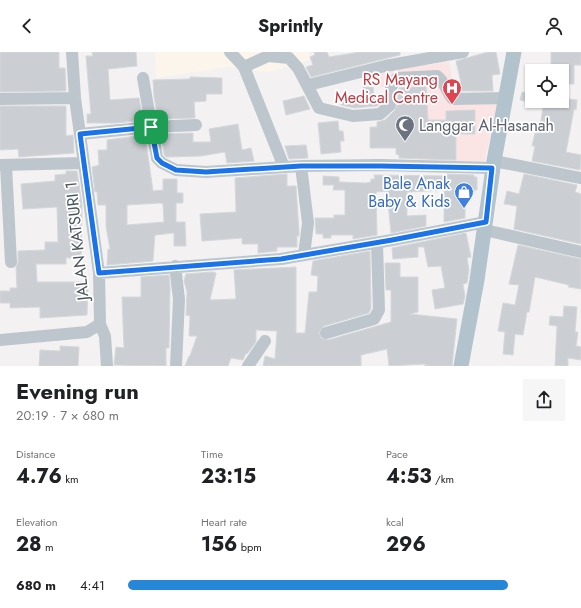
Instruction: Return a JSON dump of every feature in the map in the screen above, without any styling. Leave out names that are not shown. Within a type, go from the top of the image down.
[{"type":"main road","points":[[462,366],[485,226],[493,165],[514,52]]},
{"type":"street","name":"JALAN KATSURI 1","points":[[72,52],[75,98],[99,273],[100,324],[105,336],[107,366]]},
{"type":"street","points":[[230,52],[244,67],[284,167]]},
{"type":"street","points":[[308,85],[385,66],[463,52]]},
{"type":"street","points":[[244,67],[268,56],[290,58],[308,85],[319,108],[353,116],[380,114],[390,105],[391,87],[397,78],[437,76],[444,81],[447,92],[453,99],[506,98]]},
{"type":"street","points":[[143,78],[157,158],[162,163],[176,170],[206,172],[301,166],[493,165],[581,178]]},
{"type":"street","points":[[0,99],[75,98]]},
{"type":"street","points":[[80,134],[151,127],[196,125]]},
{"type":"street","points":[[11,262],[3,165],[84,163]]},
{"type":"street","points":[[301,166],[308,223],[304,255]]},
{"type":"street","points":[[99,273],[281,259],[485,226],[581,252]]},
{"type":"street","points":[[326,333],[374,319],[377,316],[379,310],[377,243]]},
{"type":"street","points":[[176,266],[179,299],[176,366]]},
{"type":"street","points":[[0,340],[87,332],[100,324]]},
{"type":"street","points":[[248,366],[265,342]]},
{"type":"shaded area","points":[[155,52],[308,52],[310,60],[269,72],[228,67],[156,78]]},
{"type":"shaded area","name":"RS Mayang Medical Centre","points":[[449,62],[455,95],[499,94],[484,164],[417,162],[417,120],[407,114],[406,86],[380,87],[376,71]]},
{"type":"building","points":[[0,52],[59,52],[59,68],[65,68],[66,91],[0,92]]},
{"type":"building","points":[[92,52],[136,52],[137,66],[108,69],[110,100],[139,98],[143,120],[116,123],[87,123],[87,114],[91,114],[86,56],[93,56]]},
{"type":"building","points":[[314,52],[327,52],[329,57],[360,52],[400,52],[400,55],[311,77],[306,67],[313,65],[310,57],[315,55]]},
{"type":"building","points":[[488,52],[496,52],[500,74],[492,75],[493,91],[457,91],[456,83],[461,83],[456,61]]},
{"type":"building","points":[[551,52],[581,52],[581,65],[574,65],[574,84],[569,84],[569,64],[551,64]]},
{"type":"building","points":[[190,77],[222,78],[222,94],[206,94],[206,101],[194,102],[195,118],[158,119],[153,80],[190,79]]},
{"type":"building","points":[[426,86],[428,120],[446,120],[446,111],[475,110],[475,134],[456,134],[456,160],[399,158],[399,155],[396,154],[396,148],[370,148],[370,127],[377,127],[377,122],[385,120],[395,110],[399,88]]},
{"type":"building","points":[[363,87],[373,87],[374,98],[383,98],[383,101],[377,106],[354,108],[341,105],[341,100],[363,99]]},
{"type":"building","points":[[522,92],[525,93],[525,101],[520,100]]},
{"type":"building","points":[[304,96],[310,109],[286,115],[283,101]]},
{"type":"building","points":[[569,99],[577,100],[566,152],[581,155],[580,170],[532,161],[535,146],[532,146],[535,133],[539,133],[543,108],[569,108]]},
{"type":"building","points":[[0,106],[66,106],[66,136],[73,135],[74,153],[19,157],[18,149],[0,150]]},
{"type":"building","points":[[338,121],[339,131],[343,131],[344,141],[340,141],[341,152],[321,154],[318,123]]},
{"type":"building","points":[[238,124],[242,150],[251,148],[254,161],[227,163],[225,152],[201,156],[166,157],[164,154],[162,134],[193,133],[193,142],[211,142],[209,129]]},
{"type":"building","points":[[145,135],[153,191],[163,190],[163,179],[177,179],[177,193],[183,193],[183,203],[176,203],[176,222],[185,222],[186,246],[174,246],[174,233],[155,235],[153,261],[107,265],[108,249],[110,249],[106,226],[106,205],[98,205],[92,167],[99,165],[98,150],[107,150],[107,140]],"holes":[[[163,204],[164,222],[127,225],[127,205]]]},
{"type":"building","points":[[306,145],[308,158],[289,159],[285,146]]},
{"type":"building","points":[[66,171],[77,171],[82,205],[81,258],[66,258],[66,264],[36,264],[37,282],[88,282],[87,315],[40,318],[40,307],[10,308],[10,303],[0,303],[0,291],[10,291],[10,288],[17,288],[16,267],[18,262],[18,251],[45,250],[45,242],[58,242],[57,207],[23,209],[21,184],[55,181],[55,175],[66,174]]},
{"type":"building","points":[[287,174],[287,186],[296,186],[299,232],[299,236],[297,236],[297,247],[277,247],[277,251],[258,253],[258,244],[242,244],[242,238],[202,241],[200,214],[236,212],[235,178]]},
{"type":"building","points":[[447,174],[474,175],[474,177],[477,177],[477,190],[474,190],[474,193],[465,193],[465,218],[444,222],[444,190],[407,192],[407,216],[426,215],[426,226],[391,233],[387,191],[376,192],[377,235],[353,239],[353,235],[331,235],[331,238],[323,238],[323,234],[316,234],[315,218],[334,218],[334,215],[345,215],[345,190],[333,190],[334,185],[323,185],[323,176],[339,177],[339,182],[366,183],[371,182],[371,179],[375,179],[374,175],[447,176]]},
{"type":"building","points":[[524,174],[577,185],[575,192],[581,194],[581,244],[514,229],[517,206],[504,204],[507,191],[519,194]]},
{"type":"building","points":[[466,233],[471,257],[467,258],[469,270],[467,283],[463,284],[465,296],[463,304],[435,309],[432,290],[445,288],[441,266],[428,267],[424,247],[418,247],[418,257],[393,259],[392,248]]},
{"type":"building","points":[[518,245],[581,259],[581,289],[568,287],[569,285],[535,277],[529,312],[527,312],[523,335],[515,334],[513,355],[503,354],[505,332],[498,331],[503,303],[515,305],[519,285],[509,284]]},
{"type":"building","points":[[370,251],[371,308],[369,313],[324,326],[319,332],[321,338],[328,340],[391,322],[391,290],[386,290],[385,263],[400,263],[400,277],[418,277],[418,312],[410,314],[457,319],[452,366],[425,366],[425,364],[389,366],[387,349],[361,355],[361,366],[263,366],[265,356],[275,359],[277,331],[256,330],[256,342],[247,354],[246,353],[243,360],[231,358],[228,366],[185,366],[197,336],[189,336],[190,316],[186,315],[187,292],[184,281],[186,274],[216,273],[210,300],[236,299],[234,270],[296,267],[296,333],[305,333],[309,292],[317,292],[318,276],[311,275],[313,261]]},
{"type":"building","points":[[169,275],[169,348],[166,348],[166,366],[114,365],[116,347],[124,348],[122,297],[141,297],[141,277]]},
{"type":"building","points":[[564,306],[577,307],[575,332],[578,332],[576,346],[581,347],[581,360],[568,358],[568,366],[555,366],[557,326],[549,325],[550,316],[563,317]]},
{"type":"building","points":[[60,346],[79,347],[78,366],[39,366],[40,350],[60,351]]},
{"type":"place","name":"RS Mayang Medical Centre","points":[[452,105]]},
{"type":"place","name":"Langgar Al-Hasanah","points":[[405,142]]},
{"type":"place","name":"Bale Anak Baby & Kids","points":[[464,209]]},
{"type":"route","points":[[151,127],[157,158],[162,163],[176,170],[206,172],[301,166],[492,168],[486,222],[281,259],[99,273],[80,134],[151,127]]}]
